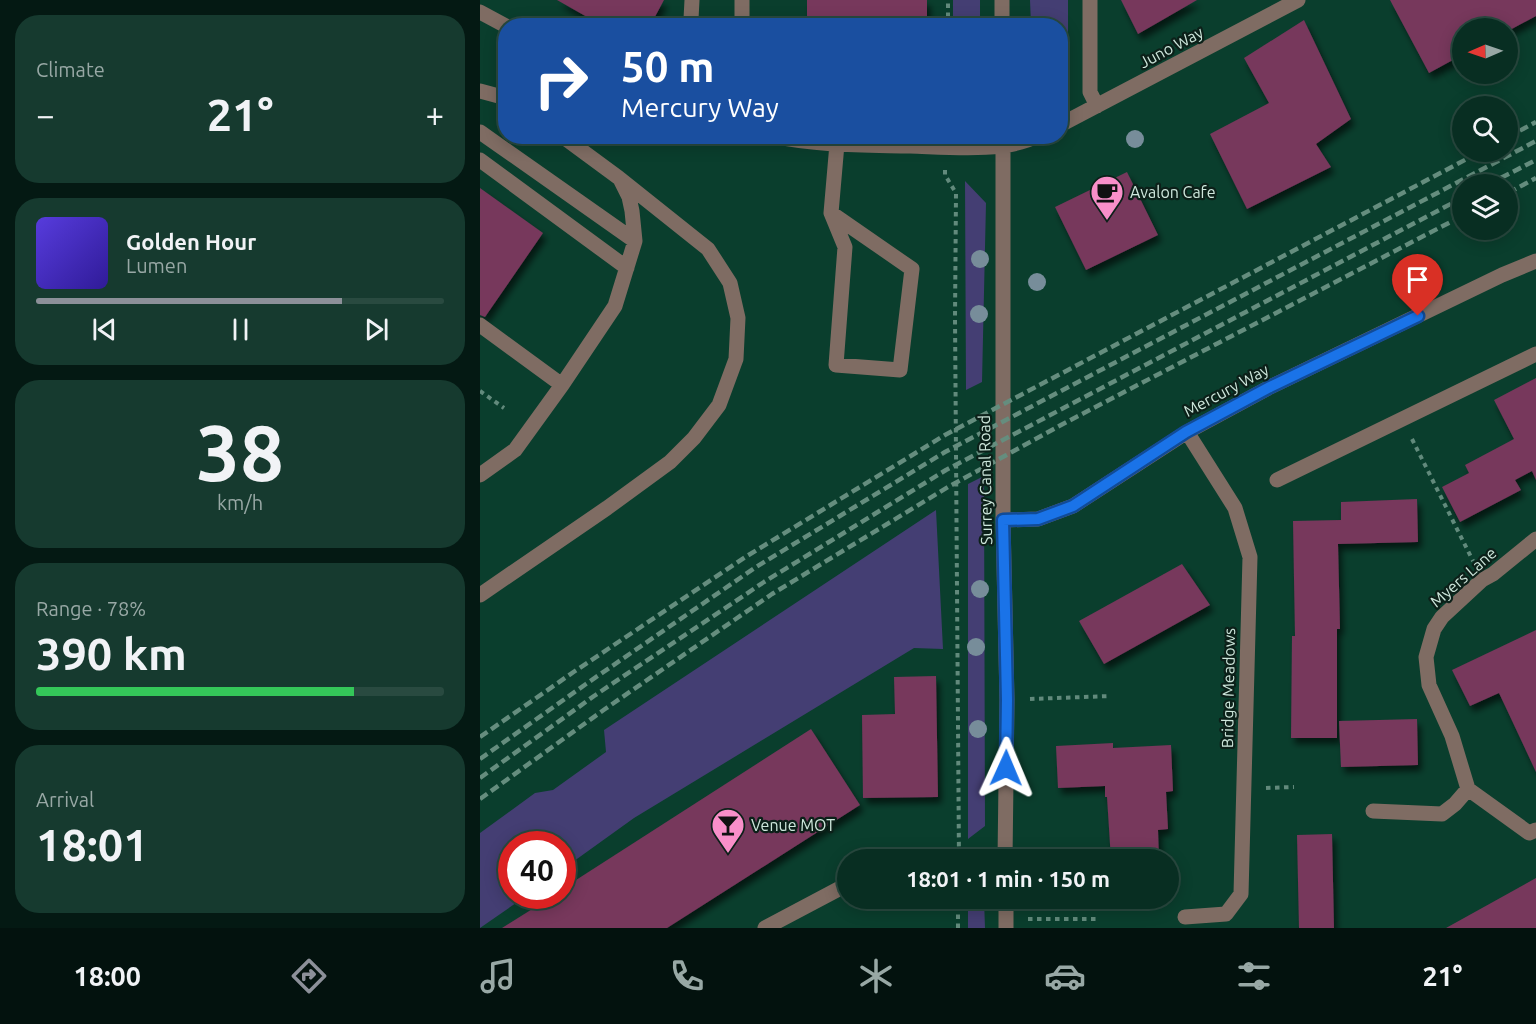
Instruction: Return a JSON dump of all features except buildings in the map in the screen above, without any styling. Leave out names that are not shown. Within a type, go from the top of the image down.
[{"type":"street","points":[[691,18],[692,0]]},
{"type":"street","points":[[742,0],[742,18]]},
{"type":"street","points":[[1002,0],[1002,18]]},
{"type":"street","points":[[1090,0],[1090,92],[1097,106]]},
{"type":"street","name":"Juno Way","points":[[1068,121],[1298,0]]},
{"type":"street","points":[[480,12],[498,22]]},
{"type":"street","points":[[480,91],[498,96]]},
{"type":"street","points":[[480,132],[635,241]]},
{"type":"street","points":[[480,595],[670,462],[694,438],[718,405],[736,359],[738,318],[730,284],[708,249],[620,178],[573,144]]},
{"type":"street","points":[[831,213],[912,269],[900,370],[836,365],[845,247],[831,213],[837,144],[945,147],[974,144]]},
{"type":"street","name":"Surrey Canal Road","points":[[1003,144],[1003,520],[1007,700],[1005,849]]},
{"type":"street","points":[[480,160],[627,268]]},
{"type":"street","points":[[480,475],[516,450],[615,306],[635,241],[629,196],[620,178]]},
{"type":"street","name":"Mercury Way","points":[[1003,520],[1038,519],[1073,506],[1186,432],[1270,387],[1502,274],[1536,261]]},
{"type":"street","points":[[480,325],[562,386]]},
{"type":"street","points":[[1277,480],[1536,354]]},
{"type":"street","name":"Bridge Meadows","points":[[1185,917],[1226,914],[1241,894],[1250,557],[1235,508],[1186,432]]},
{"type":"street","name":"Myers Lane","points":[[1468,789],[1452,736],[1429,685],[1426,657],[1434,629],[1442,617],[1482,580],[1493,574],[1536,539]]},
{"type":"street","points":[[1372,811],[1442,814],[1455,804],[1468,789],[1529,833],[1536,830]]},
{"type":"street","points":[[765,928],[837,890]]},
{"type":"path","points":[[948,0],[948,18]]},
{"type":"path","points":[[945,164],[945,175],[956,193],[959,849]]},
{"type":"path","points":[[480,391],[504,408]]},
{"type":"path","points":[[1403,420],[1482,580]]},
{"type":"path","points":[[1007,700],[1110,696]]},
{"type":"path","points":[[958,909],[958,928]]},
{"type":"path","points":[[1006,924],[1099,919]]},
{"type":"shaded area","points":[[953,0],[980,0],[980,18],[953,18]]},
{"type":"shaded area","points":[[1030,0],[1068,0],[1068,18],[1031,18]]},
{"type":"shaded area","points":[[965,181],[986,203],[982,382],[966,390]]},
{"type":"shaded area","points":[[984,476],[985,826],[968,839],[968,484]]},
{"type":"shaded area","points":[[936,510],[943,649],[914,648],[634,818],[576,860],[576,831],[498,831],[498,909],[507,909],[480,928],[480,833],[535,793],[553,790],[606,752],[604,730]]},
{"type":"shaded area","points":[[968,909],[984,909],[985,928],[968,928]]},
{"type":"railway","points":[[1518,132],[1536,122]]},
{"type":"railway","points":[[480,759],[756,567],[945,452],[1536,141]]},
{"type":"railway","points":[[1509,174],[1536,160]]},
{"type":"railway","points":[[480,737],[747,556],[945,435],[1461,162]]},
{"type":"railway","points":[[1518,188],[1536,178]]},
{"type":"railway","points":[[480,778],[594,696],[764,582],[946,470],[1452,203]]},
{"type":"railway","points":[[480,799],[605,709],[772,594],[948,487],[1061,425],[1452,221]]},
{"type":"place","name":"Avalon Cafe","points":[[1107,221]]},
{"type":"place","name":"Venue MOT","points":[[728,854]]},
{"type":"route","points":[[1006,768],[1007,700],[1003,520],[1038,519],[1073,506],[1186,432],[1270,387],[1418,316]]}]
